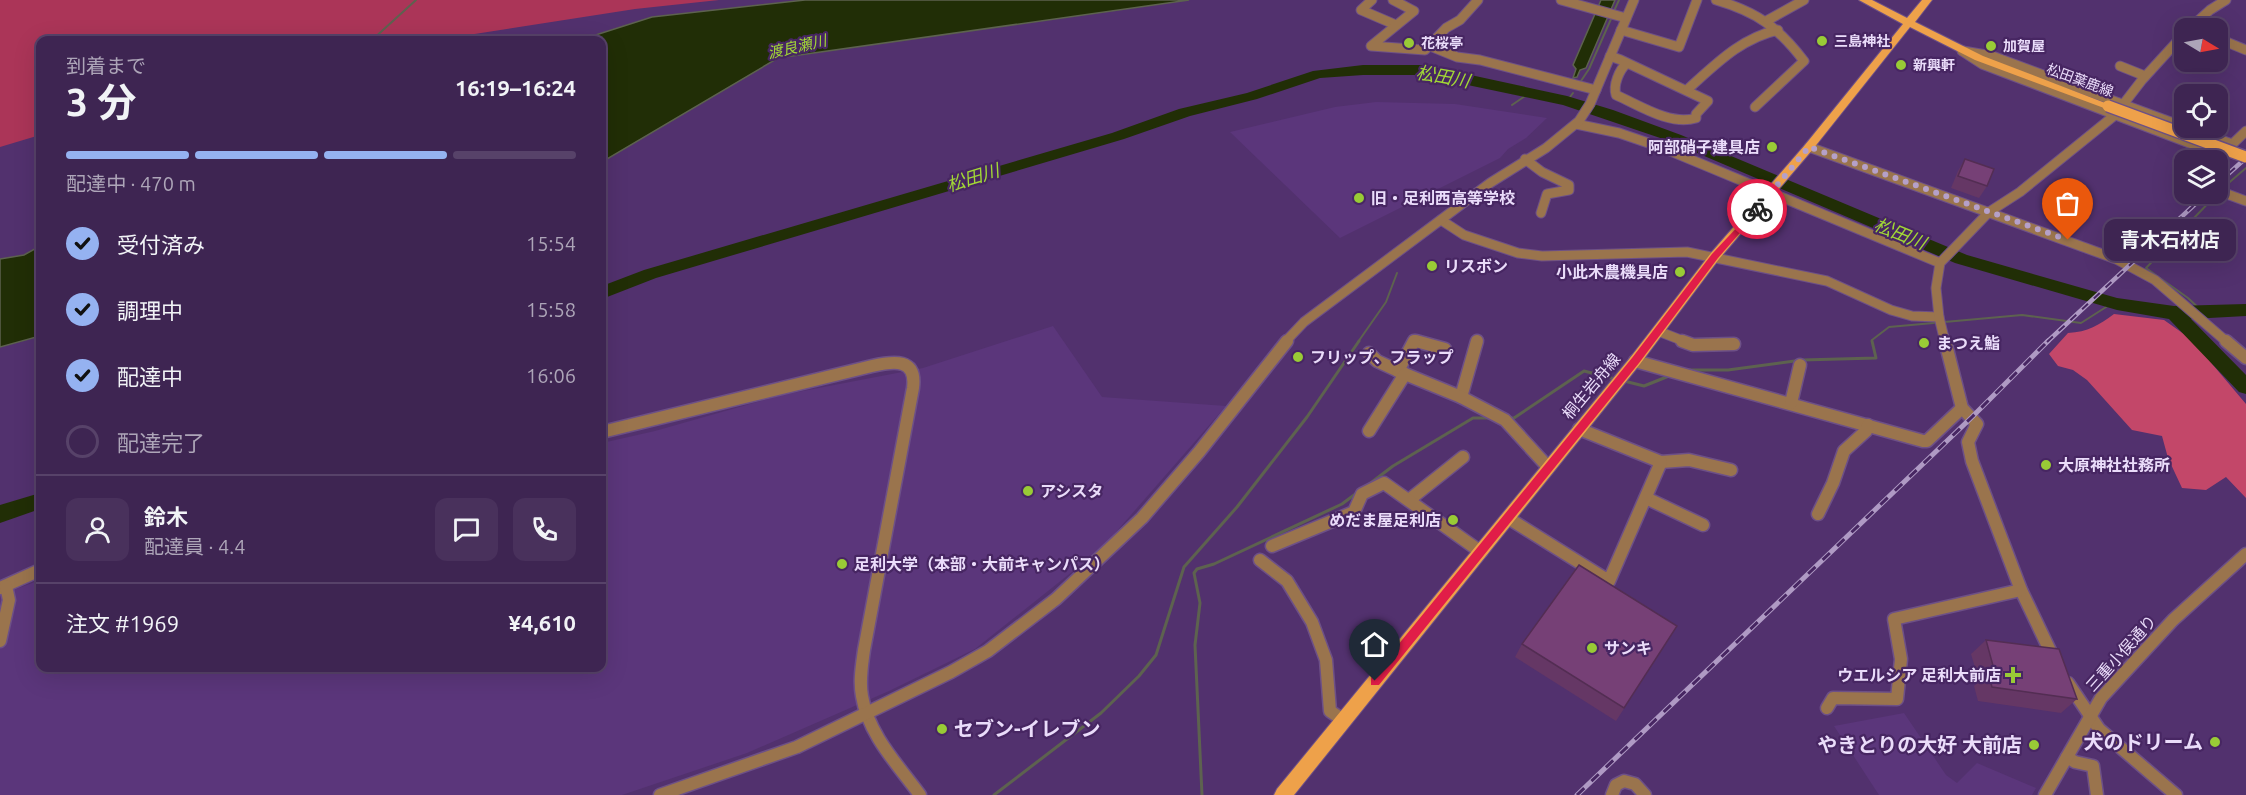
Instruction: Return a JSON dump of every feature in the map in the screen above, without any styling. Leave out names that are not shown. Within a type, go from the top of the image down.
[{"type":"main road","name":"松田葉鹿線","points":[[1864,0],[1962,51],[2112,111],[2246,157]]},
{"type":"main road","name":"桐生岩舟線","points":[[1283,795],[1635,361],[1715,256],[1809,147],[1927,0]]},
{"type":"street","points":[[1372,0],[1361,10],[1396,25]]},
{"type":"street","points":[[1393,0],[1414,11],[1371,46],[1416,51],[1425,50],[1430,46],[1446,28],[1460,20],[1478,0]]},
{"type":"street","points":[[1561,0],[1626,18]]},
{"type":"street","points":[[1593,10],[1594,0]]},
{"type":"street","points":[[660,795],[797,747],[867,714],[988,651],[1056,599],[1142,518],[1198,452],[1277,351],[1304,322],[1490,183],[1525,159],[1546,148],[1578,123],[1594,94],[1634,0]]},
{"type":"street","points":[[1621,30],[1679,46],[1697,0]]},
{"type":"street","points":[[1716,0],[1733,4],[1768,20],[1804,63],[1755,107]]},
{"type":"street","points":[[1768,20],[1803,0]]},
{"type":"street","points":[[2202,18],[2226,0]]},
{"type":"street","points":[[1688,89],[1740,44],[1759,34],[1778,30]]},
{"type":"street","points":[[2228,43],[2246,50]]},
{"type":"street","points":[[2174,45],[2145,76],[2124,105],[2112,111],[2020,192],[1989,212],[1957,244],[1941,261],[1936,288],[1939,317],[1962,408],[1977,424],[1976,430],[1970,437],[1970,454],[2021,590],[2061,671],[2098,729],[2176,795]]},
{"type":"street","points":[[1430,46],[1457,57],[1480,60],[1594,94]]},
{"type":"street","points":[[1962,51],[1992,56],[2174,123]]},
{"type":"street","points":[[1610,56],[1627,63],[1688,89],[1708,101],[1696,114],[1696,118],[1691,121],[1680,120],[1616,95],[1613,91],[1622,67],[1627,63]]},
{"type":"street","points":[[2120,66],[2145,76]]},
{"type":"street","points":[[2112,111],[2221,155],[2246,131]]},
{"type":"street","points":[[1578,123],[1647,143],[1772,191],[1941,261]]},
{"type":"street","points":[[2215,138],[2232,144]]},
{"type":"street","points":[[1809,147],[2116,259],[2155,280],[2246,358]]},
{"type":"street","points":[[1525,159],[1542,172],[1569,185],[1569,190],[1547,194],[1541,213]]},
{"type":"street","points":[[2228,194],[2246,201]]},
{"type":"street","points":[[1441,220],[1464,235],[1506,250],[1530,255],[1687,252],[1715,256],[1827,281],[1905,314],[1939,317]]},
{"type":"street","points":[[1658,331],[1693,345],[1734,344]]},
{"type":"street","points":[[1369,431],[1402,372],[1414,339],[1445,350]]},
{"type":"street","points":[[1461,397],[1477,340]]},
{"type":"street","points":[[1369,352],[1377,362],[1461,397],[1505,420],[1548,467]]},
{"type":"street","points":[[1635,361],[1927,441],[1962,408]]},
{"type":"street","points":[[606,431],[860,368],[891,363],[906,365],[911,369],[912,394],[861,673],[862,699],[867,714],[883,743],[920,795]]},
{"type":"street","points":[[1791,403],[1800,365]]},
{"type":"street","points":[[1818,514],[1845,451],[1866,431],[1868,425]]},
{"type":"street","points":[[1579,429],[1661,462],[1689,460],[1731,470]]},
{"type":"street","points":[[1409,500],[1463,457]]},
{"type":"street","points":[[1508,518],[1609,582],[1661,462]]},
{"type":"street","points":[[1272,546],[1354,512],[1362,494],[1384,483],[1480,552]]},
{"type":"street","points":[[1646,498],[1703,525]]},
{"type":"street","name":"三重小俣通り","points":[[2045,795],[2089,717],[2109,689],[2174,620],[2246,554]]},
{"type":"street","points":[[1260,560],[1287,582],[1312,622],[1326,660],[1330,711],[1343,720]]},
{"type":"street","points":[[0,641],[9,600],[3,587],[36,572]]},
{"type":"street","points":[[1827,708],[1833,698],[1897,699],[1900,684],[1901,644],[1894,619],[2021,590]]},
{"type":"street","points":[[2067,757],[2075,762],[2093,766],[2097,795]]},
{"type":"street","points":[[1612,795],[1616,785],[1624,781],[1635,784],[1645,795]]},
{"type":"shaded area","points":[[0,0],[719,0],[635,9],[462,36],[36,36],[36,136],[0,147]]},
{"type":"shaded area","name":"旧・足利西高等学校","points":[[1376,102],[1455,104],[1547,118],[1500,158],[1340,238],[1230,132],[1335,107]]},
{"type":"shaded area","points":[[2114,314],[2164,320],[2191,339],[2246,404],[2246,498],[2226,477],[2206,490],[2182,488],[2168,458],[2162,436],[2132,430],[2087,380],[2073,370],[2058,366],[2049,354],[2068,333],[2093,327]]},
{"type":"shaded area","name":"足利大学（本部・大前キャンパス）","points":[[1053,326],[1102,397],[1226,406],[1102,548],[975,649],[889,691],[747,753],[622,795],[0,795],[0,595],[36,582],[36,672],[606,672],[606,442],[655,431],[782,395],[923,368]]},
{"type":"shaded area","points":[[1904,713],[1946,775],[1957,783],[1977,763],[2036,788],[2032,795],[1879,795],[1834,726]]},
{"type":"water","name":"渡良瀬川","points":[[805,0],[1189,0],[778,58],[606,160],[606,36],[593,36],[652,17]]},
{"type":"water","points":[[1601,0],[1615,0],[1586,68],[1580,70],[1577,77],[1573,78],[1576,69],[1573,65]]},
{"type":"water","points":[[36,248],[36,337],[0,347],[0,259],[24,255]]},
{"type":"building","points":[[1965,159],[1994,169],[1987,186],[1958,176]]},
{"type":"building","name":"サンキ","points":[[1579,565],[1677,626],[1624,708],[1522,644]]},
{"type":"building","points":[[1986,640],[2059,649],[2077,699],[1992,687],[1988,673],[1995,673]]},
{"type":"waterway","points":[[376,36],[416,0]]},
{"type":"waterway","points":[[1614,11],[1619,0]]},
{"type":"waterway","points":[[1581,81],[1589,69],[1611,19]]},
{"type":"waterway","name":"松田川","points":[[606,291],[650,274],[1118,136],[1185,112],[1252,96],[1318,74],[1363,70],[1420,70],[1567,101],[1607,113],[1675,138],[1961,259],[2117,304],[2174,313]]},
{"type":"waterway","points":[[1567,101],[1573,93]]},
{"type":"waterway","points":[[1512,105],[1528,94]]},
{"type":"waterway","points":[[2228,184],[2246,168]]},
{"type":"waterway","points":[[2203,312],[2188,298],[2146,268],[2207,204]]},
{"type":"waterway","points":[[1358,342],[1386,302],[1397,273]]},
{"type":"waterway","points":[[1872,341],[1889,327],[2022,315],[2081,323],[2114,302]]},
{"type":"waterway","points":[[2174,313],[2246,310]]},
{"type":"waterway","name":"松田川","points":[[2174,313],[2246,387]]},
{"type":"waterway","points":[[994,795],[1101,713],[1139,676],[1156,655],[1184,567],[1237,507],[1307,417],[1359,341]]},
{"type":"waterway","points":[[1683,370],[1728,370],[1802,360],[1876,358],[1872,341]]},
{"type":"waterway","points":[[1508,418],[1514,418],[1584,371],[1615,379]]},
{"type":"waterway","points":[[1624,381],[1644,386],[1669,376]]},
{"type":"waterway","points":[[1368,485],[1393,466],[1473,418],[1489,418]]},
{"type":"waterway","points":[[1202,795],[1195,645],[1200,603],[1194,573],[1197,569],[1214,564],[1342,504],[1358,492]]},
{"type":"waterway","name":"松田川","points":[[0,514],[36,502]]},
{"type":"railway","points":[[2228,174],[2246,158]]},
{"type":"railway","points":[[2047,342],[2195,204]]},
{"type":"railway","points":[[1577,795],[1972,417],[2047,342]]},
{"type":"way so far","points":[[1757,209],[1809,147],[2068,240]]},
{"type":"place","name":"三島神社","points":[[1822,41]]},
{"type":"place","name":"花桜亭","points":[[1409,43]]},
{"type":"place","name":"加賀屋","points":[[1991,46]]},
{"type":"place","name":"新興軒","points":[[1901,65]]},
{"type":"place","name":"阿部硝子建具店","points":[[1772,147]]},
{"type":"place","name":"旧・足利西高等学校","points":[[1359,198]]},
{"type":"place","name":"青木石材店","points":[[2068,240]]},
{"type":"place","name":"リスボン","points":[[1432,266]]},
{"type":"place","name":"小此木農機具店","points":[[1680,272]]},
{"type":"place","name":"まつえ鮨","points":[[1924,343]]},
{"type":"place","name":"フリップ、フラップ","points":[[1298,357]]},
{"type":"place","name":"大原神社社務所","points":[[2046,465]]},
{"type":"place","name":"アシスタ","points":[[1028,491]]},
{"type":"place","name":"めだま屋足利店","points":[[1453,520]]},
{"type":"place","name":"足利大学（本部・大前キャンパス）","points":[[842,564]]},
{"type":"place","name":"サンキ","points":[[1592,648]]},
{"type":"place","name":"ウエルシア 足利大前店","points":[[2013,675]]},
{"type":"place","name":"セブン-イレブン","points":[[942,729]]},
{"type":"place","name":"犬のドリーム","points":[[2215,742]]},
{"type":"place","name":"やきとりの大好 大前店","points":[[2034,745]]},
{"type":"route","points":[[1375,681],[1635,361],[1715,256],[1757,209]]}]
